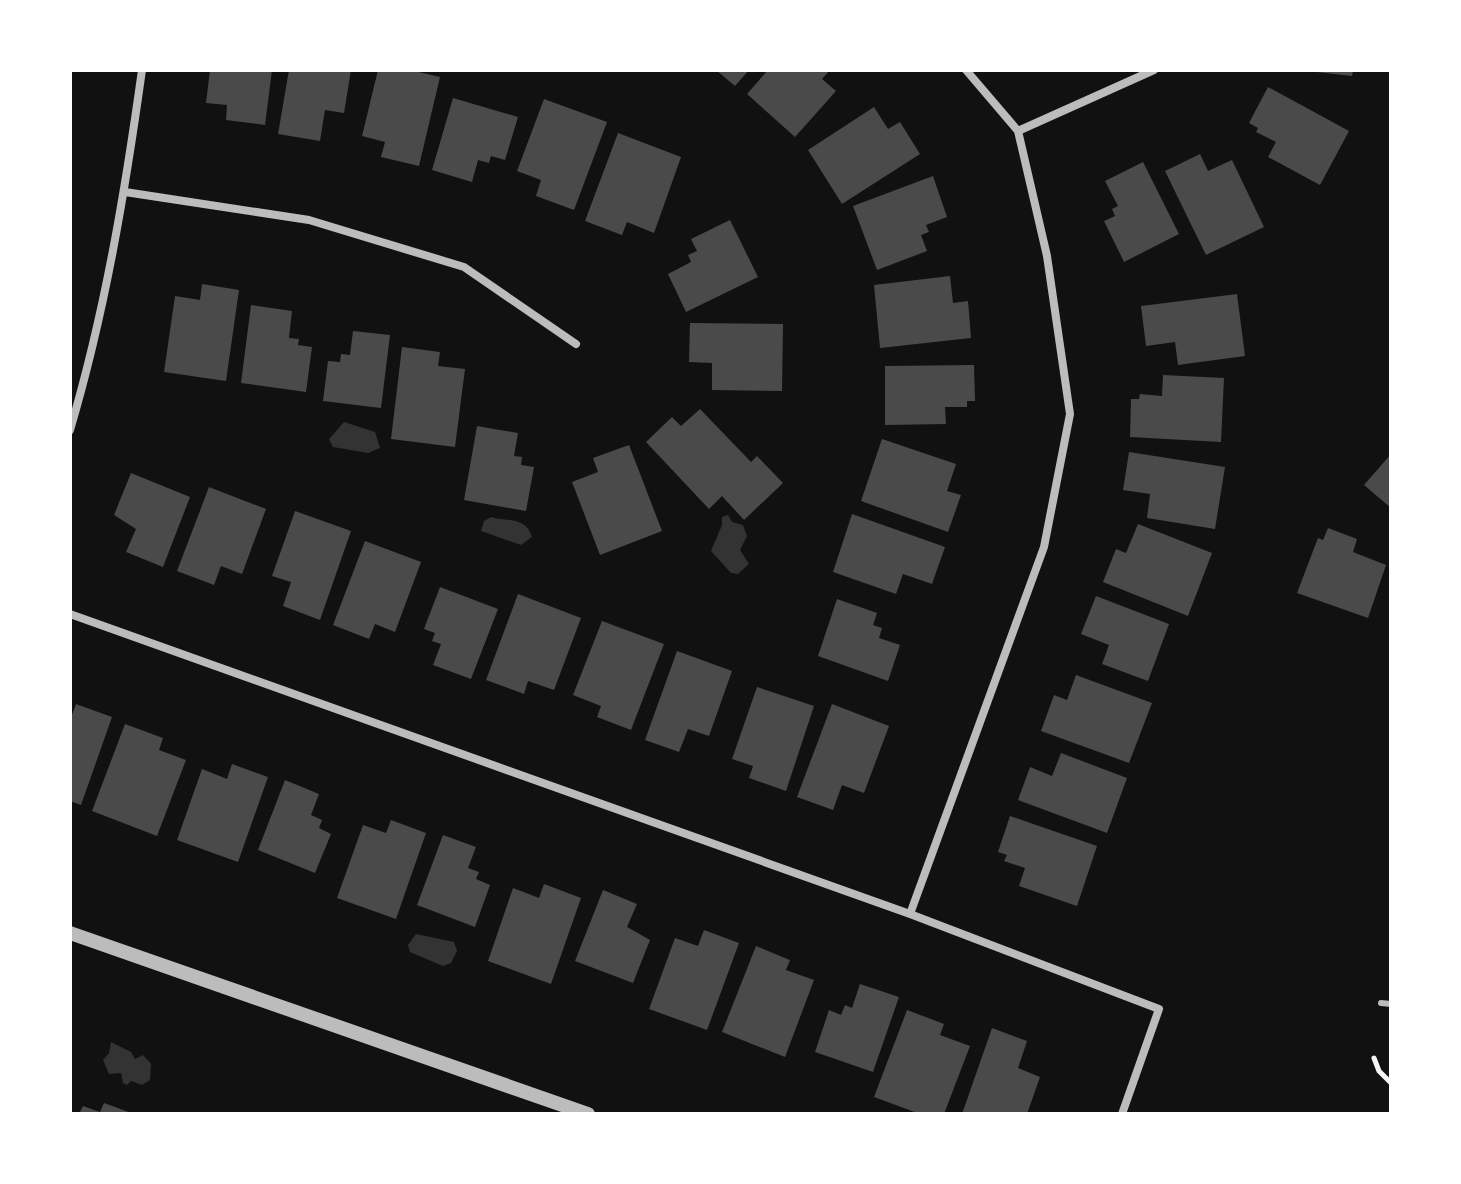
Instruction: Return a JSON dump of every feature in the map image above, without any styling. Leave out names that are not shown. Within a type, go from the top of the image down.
[{"type":"street","points":[[70,430],[95,344],[125,192],[142,70]]},
{"type":"street","points":[[910,914],[1044,547],[1070,414],[1047,256],[1018,131],[966,70]]},
{"type":"street","points":[[1018,131],[1154,70]]},
{"type":"street","points":[[125,192],[309,220],[464,267],[576,344]]},
{"type":"street","points":[[70,614],[910,914],[1159,1009],[1122,1114]]},
{"type":"street","points":[[70,933],[588,1114]]},
{"type":"lane","points":[[1381,1003],[1391,1004]]},
{"type":"path","points":[[1374,1058],[1379,1071],[1391,1083]]},
{"type":"shaded area","points":[[344,422],[375,432],[380,448],[368,453],[333,447],[329,439]]},
{"type":"shaded area","points":[[728,515],[732,522],[743,525],[747,536],[740,550],[749,564],[738,574],[731,573],[711,551],[722,525],[722,517]]},
{"type":"shaded area","points":[[491,517],[520,523],[532,537],[521,545],[481,531],[484,521]]},
{"type":"shaded area","points":[[416,934],[454,942],[457,951],[451,963],[443,966],[410,952],[408,945]]},
{"type":"shaded area","points":[[111,1042],[131,1052],[135,1059],[143,1055],[151,1064],[150,1080],[142,1085],[131,1081],[127,1085],[123,1083],[121,1073],[109,1074],[103,1060],[109,1053]]},
{"type":"building","points":[[210,70],[272,70],[265,125],[226,120],[227,105],[206,103]]},
{"type":"building","points":[[289,70],[351,70],[344,113],[325,110],[320,141],[278,134]]},
{"type":"building","points":[[378,70],[410,70],[440,77],[419,166],[381,157],[385,142],[362,136]]},
{"type":"building","points":[[716,70],[749,70],[735,86]]},
{"type":"building","points":[[768,70],[830,70],[822,79],[836,91],[795,137],[747,94]]},
{"type":"building","points":[[1299,70],[1353,70],[1352,76]]},
{"type":"building","points":[[1268,87],[1349,131],[1320,185],[1268,157],[1276,142],[1256,132],[1258,128],[1249,123]]},
{"type":"building","points":[[453,98],[518,117],[505,160],[491,156],[489,163],[478,160],[472,182],[432,170]]},
{"type":"building","points":[[544,99],[607,122],[574,210],[536,196],[541,180],[517,171]]},
{"type":"building","points":[[874,107],[888,129],[900,122],[920,154],[842,204],[808,150]]},
{"type":"building","points":[[618,133],[681,157],[654,233],[627,222],[622,235],[585,221]]},
{"type":"building","points":[[1200,154],[1208,171],[1232,160],[1264,227],[1206,255],[1165,171]]},
{"type":"building","points":[[1143,162],[1179,234],[1124,262],[1104,221],[1115,216],[1112,209],[1118,206],[1105,181]]},
{"type":"building","points":[[933,176],[947,217],[926,225],[929,232],[921,235],[927,251],[877,270],[853,206]]},
{"type":"building","points":[[730,220],[758,277],[686,312],[668,274],[691,262],[688,255],[697,251],[691,239]]},
{"type":"building","points":[[950,276],[953,303],[968,301],[971,338],[880,348],[874,285]]},
{"type":"building","points":[[202,284],[239,290],[226,381],[164,372],[175,296],[200,300]]},
{"type":"building","points":[[1237,294],[1245,356],[1178,365],[1175,342],[1146,346],[1141,306]]},
{"type":"building","points":[[251,305],[292,311],[289,338],[299,339],[298,345],[312,347],[306,392],[241,383]]},
{"type":"building","points":[[690,323],[783,324],[782,391],[712,390],[712,363],[689,362]]},
{"type":"building","points":[[353,331],[390,335],[381,408],[323,401],[328,361],[340,362],[341,354],[350,355]]},
{"type":"building","points":[[402,347],[440,352],[438,366],[465,369],[455,447],[391,439]]},
{"type":"building","points":[[974,365],[975,401],[967,401],[967,407],[945,407],[946,424],[885,425],[885,366]]},
{"type":"building","points":[[1163,375],[1224,378],[1221,442],[1130,437],[1131,399],[1139,399],[1140,394],[1162,396]]},
{"type":"building","points":[[700,409],[751,462],[757,456],[783,483],[744,520],[722,496],[709,509],[646,442],[672,417],[681,426]]},
{"type":"building","points":[[477,426],[518,433],[514,456],[522,457],[521,465],[534,467],[526,511],[464,500]]},
{"type":"building","points":[[882,439],[956,464],[947,491],[961,495],[948,532],[861,501]]},
{"type":"building","points":[[629,445],[662,531],[600,555],[572,482],[598,472],[593,458]]},
{"type":"building","points":[[1129,452],[1225,467],[1215,529],[1147,518],[1150,494],[1123,490]]},
{"type":"building","points":[[1391,454],[1391,508],[1364,485]]},
{"type":"building","points":[[131,473],[190,497],[163,567],[126,552],[136,529],[114,515]]},
{"type":"building","points":[[209,487],[266,509],[242,574],[221,566],[214,585],[177,571]]},
{"type":"building","points":[[295,511],[351,531],[320,620],[283,606],[291,582],[272,576]]},
{"type":"building","points":[[852,514],[945,547],[932,584],[903,574],[896,594],[833,572]]},
{"type":"building","points":[[1138,524],[1212,553],[1188,616],[1103,582],[1116,549],[1126,553]]},
{"type":"building","points":[[1328,528],[1357,539],[1353,552],[1386,565],[1368,618],[1297,593],[1318,538],[1323,540]]},
{"type":"building","points":[[365,541],[421,562],[395,632],[375,624],[369,639],[333,625]]},
{"type":"building","points":[[440,587],[498,609],[471,679],[433,665],[441,644],[432,641],[435,633],[424,629]]},
{"type":"building","points":[[518,594],[581,618],[554,690],[528,681],[524,694],[486,680]]},
{"type":"building","points":[[1096,596],[1169,624],[1148,681],[1102,664],[1109,645],[1081,634]]},
{"type":"building","points":[[837,599],[877,613],[873,625],[882,628],[879,638],[900,645],[888,681],[818,656]]},
{"type":"building","points":[[602,621],[664,644],[631,730],[597,717],[601,706],[573,695]]},
{"type":"building","points":[[677,651],[732,671],[709,736],[688,729],[679,752],[645,740]]},
{"type":"building","points":[[1076,675],[1152,703],[1129,763],[1041,731],[1054,695],[1067,700]]},
{"type":"building","points":[[757,687],[814,706],[786,791],[749,778],[753,766],[732,759]]},
{"type":"building","points":[[76,704],[112,717],[81,805],[70,801],[70,720]]},
{"type":"building","points":[[832,704],[889,726],[864,793],[842,785],[833,810],[797,797]]},
{"type":"building","points":[[125,724],[163,738],[159,750],[186,760],[157,836],[92,811]]},
{"type":"building","points":[[1061,753],[1127,778],[1107,833],[1018,800],[1030,767],[1052,776]]},
{"type":"building","points":[[232,764],[268,777],[238,862],[177,840],[202,769],[227,779]]},
{"type":"building","points":[[285,780],[319,794],[311,815],[322,820],[319,828],[331,834],[315,873],[258,850]]},
{"type":"building","points":[[1010,816],[1097,846],[1077,906],[1019,886],[1025,868],[1004,861],[1007,855],[998,852]]},
{"type":"building","points":[[391,820],[426,833],[396,919],[337,898],[363,825],[386,833]]},
{"type":"building","points":[[443,835],[476,847],[468,868],[479,872],[476,879],[490,885],[475,927],[417,905]]},
{"type":"building","points":[[544,884],[581,898],[551,984],[488,961],[513,888],[539,898]]},
{"type":"building","points":[[603,890],[637,904],[627,927],[650,940],[633,983],[575,961]]},
{"type":"building","points":[[704,930],[739,943],[707,1030],[649,1009],[675,938],[698,946]]},
{"type":"building","points":[[756,946],[790,960],[786,970],[814,980],[785,1057],[722,1032]]},
{"type":"building","points":[[860,984],[899,997],[873,1072],[815,1052],[829,1010],[841,1015],[845,1005],[852,1008]]},
{"type":"building","points":[[907,1010],[944,1024],[940,1035],[970,1046],[944,1114],[920,1114],[874,1097]]},
{"type":"building","points":[[992,1028],[1027,1041],[1018,1068],[1040,1077],[1027,1114],[962,1114]]},
{"type":"building","points":[[104,1103],[134,1114],[79,1114],[83,1106],[100,1112]]}]
